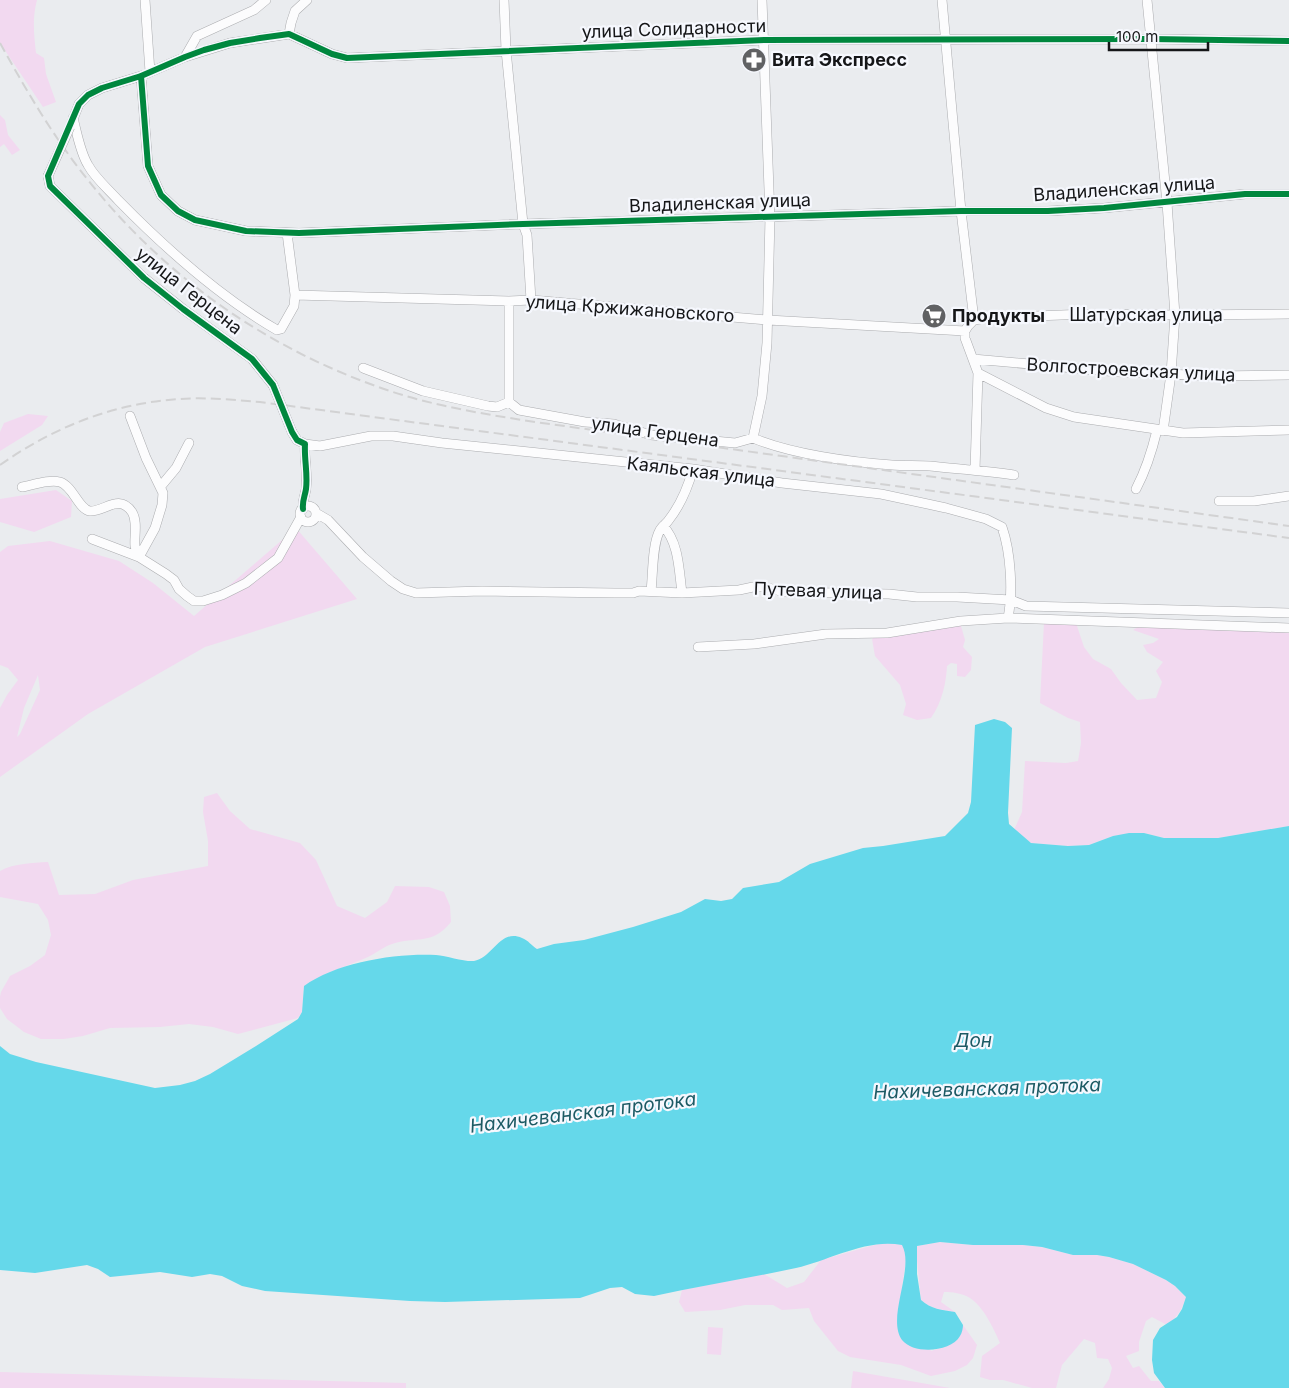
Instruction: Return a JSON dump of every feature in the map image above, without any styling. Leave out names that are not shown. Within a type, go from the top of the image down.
[{"type":"street","points":[[145,0],[150,72]]},
{"type":"street","points":[[185,56],[197,36],[254,10],[266,0]]},
{"type":"street","points":[[71,123],[79,104],[88,95],[102,88],[141,76],[185,56],[230,42],[289,34],[290,23],[295,10],[307,0]]},
{"type":"street","points":[[504,0],[506,50],[523,224],[527,235],[531,300]]},
{"type":"street","points":[[753,438],[762,396],[768,320],[770,217],[762,0]]},
{"type":"street","points":[[942,0],[944,40],[961,211],[974,320],[965,332],[978,373],[975,470]]},
{"type":"street","points":[[1136,489],[1160,431],[1171,374],[1174,315],[1167,203],[1147,0]]},
{"type":"street","name":"улица Солидарности","points":[[289,34],[332,54],[347,58],[764,40],[1150,39],[1289,41]]},
{"type":"street","name":"Владиленская улица","points":[[141,76],[148,166],[161,195],[178,211],[195,220],[246,230],[287,233],[961,211],[1048,211],[1167,203],[1245,194],[1289,194]]},
{"type":"street","name":"улица Герцена","points":[[71,123],[48,176],[50,186],[144,278],[252,359],[273,385],[292,432],[297,440],[305,444]]},
{"type":"street","name":"улица Герцена","points":[[71,123],[88,166],[130,212],[156,238],[192,269],[254,317],[276,330],[282,329],[294,306],[295,295]]},
{"type":"street","points":[[287,233],[295,295]]},
{"type":"street","name":"улица Кржижановского","points":[[295,295],[531,300],[768,320],[965,332]]},
{"type":"street","points":[[363,368],[423,391],[488,406],[497,407],[509,402],[509,301]]},
{"type":"street","name":"Шатурская улица","points":[[974,320],[1087,314],[1289,314]]},
{"type":"street","name":"Волгостроевская улица","points":[[973,359],[1118,372],[1214,376],[1289,375]]},
{"type":"street","points":[[978,373],[1060,414],[1160,431],[1183,433],[1289,430]]},
{"type":"street","name":"улица Герцена","points":[[509,402],[519,410],[585,422],[614,424],[651,435],[735,443],[753,438],[768,444],[843,460],[975,470],[1014,475]]},
{"type":"street","points":[[130,416],[146,458],[163,493],[162,505],[154,528],[139,557]]},
{"type":"street","name":"Каяльская улица","points":[[305,444],[320,446],[371,436],[393,436],[442,444],[693,469],[881,494],[946,508],[986,519],[1002,528],[1008,544],[1011,600],[1008,618]]},
{"type":"street","points":[[161,486],[176,468],[189,443]]},
{"type":"street","points":[[92,539],[139,557],[174,580],[186,596],[194,601],[203,601],[222,595],[246,583],[278,558],[308,512],[303,498],[306,491],[305,444]]},
{"type":"street","points":[[651,591],[659,531],[668,521],[684,494],[693,469]]},
{"type":"street","points":[[22,487],[54,481],[61,482],[67,486],[85,509],[90,511],[113,503],[127,508],[132,513],[134,519],[135,548],[139,557]]},
{"type":"street","points":[[1220,501],[1289,496]]},
{"type":"street","name":"Путевая улица","points":[[308,512],[328,520],[390,581],[403,589],[416,593],[482,591],[615,593],[651,591],[682,593],[764,587],[785,592],[889,594],[917,597],[1011,600],[1026,606],[1289,613]]},
{"type":"street","points":[[663,526],[670,534],[674,547],[682,593]]},
{"type":"street","points":[[698,647],[754,644],[826,634],[887,633],[961,621],[1008,618],[1289,628]]},
{"type":"shaded area","points":[[0,0],[37,0],[34,20],[36,53],[44,58],[46,74],[56,102],[43,107],[0,43]]},
{"type":"shaded area","points":[[0,115],[5,120],[8,135],[20,150],[12,155],[4,144],[0,147]]},
{"type":"shaded area","points":[[28,414],[48,416],[42,425],[0,451],[0,432],[4,423]]},
{"type":"shaded area","points":[[56,490],[72,501],[71,517],[34,532],[0,522],[0,499]]},
{"type":"shaded area","points":[[296,528],[357,599],[205,647],[88,714],[0,777],[0,708],[18,680],[8,668],[0,665],[0,552],[8,546],[50,541],[119,561],[153,583],[194,616]],"holes":[[[38,675],[40,690],[20,734],[17,737],[24,708]]]},
{"type":"shaded area","points":[[1044,622],[1076,623],[1084,647],[1093,659],[1111,669],[1137,700],[1156,698],[1162,682],[1156,671],[1163,662],[1147,652],[1143,645],[1153,643],[1159,639],[1133,630],[1138,627],[1289,632],[1289,826],[1218,838],[1164,838],[1144,833],[1113,836],[1089,845],[1068,846],[1031,843],[1014,830],[1022,812],[1025,761],[1066,763],[1078,761],[1081,743],[1080,722],[1068,718],[1040,703]]},
{"type":"shaded area","points":[[961,626],[965,640],[963,647],[972,657],[971,670],[965,677],[957,676],[957,664],[951,663],[947,666],[943,693],[931,718],[917,720],[903,715],[906,704],[900,685],[875,656],[872,639],[880,635]]},
{"type":"shaded area","points":[[217,793],[230,811],[250,829],[300,843],[316,860],[337,906],[365,918],[387,902],[395,886],[429,887],[444,892],[450,906],[451,922],[444,930],[437,934],[423,939],[392,944],[368,957],[327,973],[304,986],[302,1012],[298,1018],[238,1034],[213,1027],[189,1024],[160,1027],[110,1028],[83,1036],[64,1039],[41,1039],[24,1032],[7,1019],[0,1008],[1,992],[10,976],[30,966],[45,955],[51,935],[48,920],[38,904],[0,897],[0,871],[18,865],[48,862],[59,895],[95,894],[133,880],[208,866],[208,841],[203,812],[204,797]]},
{"type":"shaded area","points":[[885,1242],[903,1245],[906,1261],[902,1287],[931,1351],[952,1343],[958,1337],[963,1325],[977,1345],[973,1358],[967,1365],[955,1371],[931,1376],[901,1365],[850,1357],[838,1351],[814,1321],[809,1308],[782,1310],[773,1305],[745,1305],[720,1310],[685,1312],[679,1302],[682,1290],[764,1274],[787,1288],[804,1282],[821,1260]]},
{"type":"shaded area","points":[[940,1242],[973,1245],[1023,1245],[1042,1247],[1073,1255],[1109,1257],[1133,1264],[1166,1280],[1186,1297],[1181,1309],[1177,1316],[1167,1325],[1152,1317],[1146,1321],[1139,1342],[1139,1351],[1126,1356],[1133,1368],[1139,1366],[1151,1381],[1159,1381],[1165,1388],[1103,1388],[1109,1379],[1112,1368],[1108,1359],[1097,1358],[1095,1343],[1084,1339],[1062,1365],[1056,1388],[1032,1388],[1003,1380],[990,1380],[980,1377],[982,1356],[1000,1343],[984,1312],[967,1296],[960,1294],[944,1292],[941,1302],[955,1312],[941,1310],[921,1300],[917,1246]]},
{"type":"shaded area","points":[[708,1327],[723,1328],[721,1355],[707,1354]]},
{"type":"shaded area","points":[[853,1371],[950,1388],[851,1388]]},
{"type":"shaded area","points":[[0,1372],[406,1383],[406,1388],[0,1388]]},
{"type":"water","name":"Дон","points":[[994,719],[1005,722],[1012,728],[1009,824],[1031,843],[1068,846],[1089,845],[1113,836],[1129,833],[1144,833],[1164,838],[1218,838],[1289,826],[1289,1388],[1165,1388],[1154,1373],[1152,1360],[1153,1340],[1160,1328],[1177,1317],[1186,1297],[1166,1280],[1133,1264],[1109,1257],[1073,1255],[1042,1247],[1023,1245],[973,1245],[940,1242],[917,1246],[917,1274],[921,1300],[941,1310],[955,1312],[963,1325],[961,1335],[955,1341],[949,1345],[932,1350],[923,1350],[908,1345],[902,1340],[898,1331],[898,1307],[905,1267],[905,1255],[902,1245],[889,1244],[862,1247],[796,1268],[654,1296],[635,1294],[622,1287],[610,1288],[580,1298],[445,1302],[265,1291],[242,1286],[222,1276],[210,1274],[192,1277],[160,1272],[110,1277],[98,1269],[87,1265],[35,1273],[0,1270],[0,1046],[10,1054],[36,1062],[155,1088],[180,1085],[210,1074],[298,1019],[302,1012],[304,986],[333,971],[350,965],[385,958],[420,955],[436,955],[474,961],[481,959],[502,940],[514,936],[524,939],[537,949],[554,944],[584,940],[681,912],[705,899],[721,901],[732,899],[743,888],[779,882],[810,864],[863,848],[945,836],[968,813],[971,802],[975,725]]},
{"type":"railway","points":[[0,43],[41,113],[76,164],[118,215],[150,248],[184,278],[221,306],[259,330],[299,353],[384,389],[440,405],[535,422],[1289,526]]},
{"type":"railway","points":[[0,465],[63,428],[108,412],[156,401],[190,398],[220,399],[260,402],[1289,538]]},
{"type":"cycle path","points":[[303,509],[306,489],[305,444],[297,440],[292,432],[273,385],[252,359],[144,278],[50,186],[48,176],[79,104],[88,95],[102,88],[141,76],[204,50],[230,43],[289,34],[332,54],[347,58],[764,40],[1150,39],[1289,41]]},
{"type":"cycle path","points":[[141,76],[148,166],[161,195],[178,211],[195,220],[246,231],[299,233],[523,224],[961,211],[1048,211],[1104,208],[1245,194],[1289,194]]},
{"type":"place","name":"Вита Экспресс","points":[[754,60]]},
{"type":"place","name":"Продукты","points":[[934,316]]},
{"type":"water label","name":"Нахичеванская протока","points":[[987,1088]]},
{"type":"water label","name":"Нахичеванская протока","points":[[583,1112]]}]
